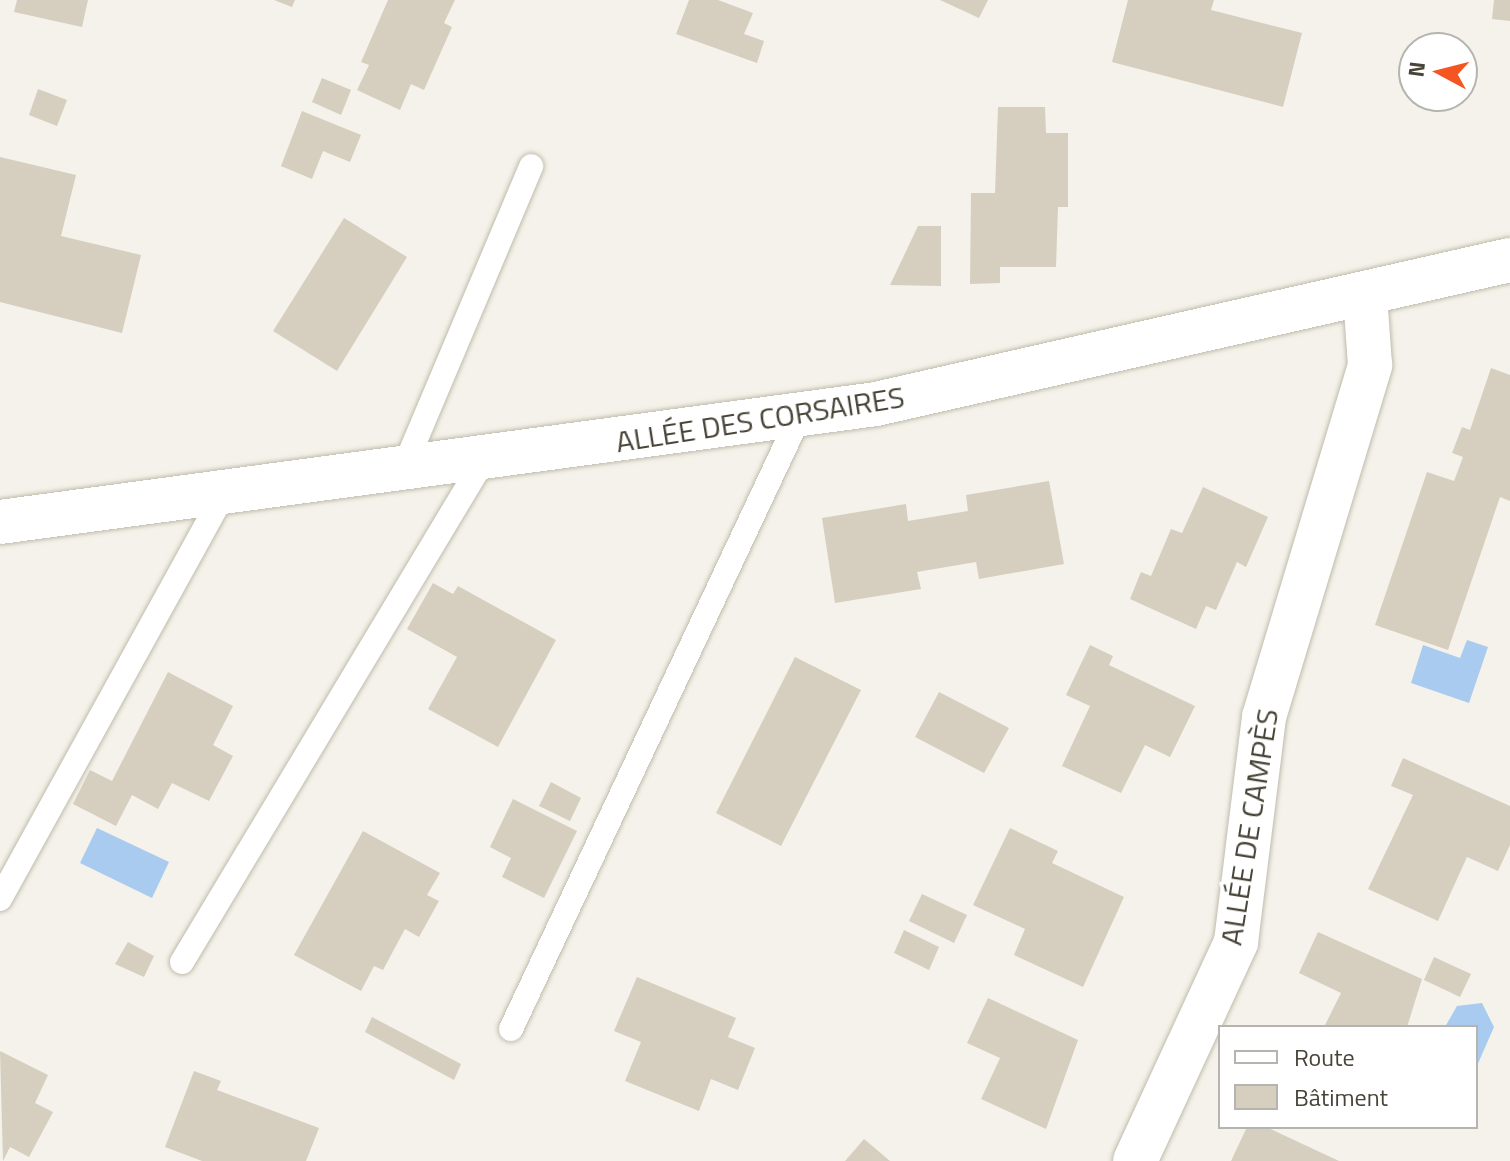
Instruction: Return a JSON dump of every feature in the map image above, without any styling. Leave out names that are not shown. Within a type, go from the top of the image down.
[{"type":"street","name":"ALLÉE DES CORSAIRES","points":[[0,522],[402,472],[800,415],[1365,295],[1510,260]]},
{"type":"street","name":"ALLÉE DE CAMPÈS","points":[[1135,1161],[1236,942],[1264,717],[1370,365],[1365,295]]},
{"type":"lane","points":[[402,472],[531,166]]},
{"type":"lane","points":[[511,1029],[800,415]]},
{"type":"lane","points":[[182,962],[483,461]]},
{"type":"lane","points":[[0,899],[224,494]]},
{"type":"water","points":[[1467,640],[1488,647],[1469,703],[1411,683],[1423,645],[1460,658]]},
{"type":"water","points":[[97,828],[169,862],[152,898],[80,863]]},
{"type":"water","points":[[1482,1003],[1494,1027],[1478,1063],[1478,1025],[1446,1025],[1457,1006]]},
{"type":"building","points":[[17,0],[88,0],[82,27],[14,12]]},
{"type":"building","points":[[274,0],[295,0],[292,7]]},
{"type":"building","points":[[388,0],[455,0],[444,23],[452,27],[424,90],[411,84],[400,110],[357,90],[369,65],[361,62]]},
{"type":"building","points":[[689,0],[718,0],[753,13],[744,34],[764,41],[757,63],[676,34]]},
{"type":"building","points":[[940,0],[988,0],[979,18]]},
{"type":"building","points":[[1128,0],[1214,0],[1211,10],[1302,33],[1283,107],[1112,62]]},
{"type":"building","points":[[1494,0],[1510,0],[1510,21],[1492,19]]},
{"type":"building","points":[[322,78],[351,90],[341,115],[312,102]]},
{"type":"building","points":[[38,89],[67,100],[57,126],[29,115]]},
{"type":"building","points":[[998,107],[1045,107],[1046,133],[1068,133],[1068,207],[1058,207],[1056,267],[1000,267],[1000,283],[970,284],[971,193],[995,193]]},
{"type":"building","points":[[302,111],[361,135],[350,162],[323,151],[312,179],[281,166]]},
{"type":"building","points":[[0,157],[76,175],[61,236],[141,255],[122,333],[0,302]]},
{"type":"building","points":[[344,218],[407,257],[337,371],[273,331]]},
{"type":"building","points":[[918,226],[941,226],[941,286],[890,285]]},
{"type":"building","points":[[1491,368],[1510,375],[1510,501],[1500,497],[1448,650],[1375,625],[1427,472],[1454,481],[1463,457],[1452,453],[1462,427],[1470,430]]},
{"type":"building","points":[[1049,481],[1064,564],[979,579],[976,562],[917,572],[921,589],[835,603],[822,518],[906,504],[908,521],[968,511],[966,495]]},
{"type":"building","points":[[1203,487],[1268,517],[1246,567],[1237,562],[1216,610],[1206,606],[1196,629],[1130,599],[1141,572],[1151,576],[1171,529],[1182,533]]},
{"type":"building","points":[[433,583],[453,594],[458,586],[556,640],[498,747],[428,709],[457,657],[407,629]]},
{"type":"building","points":[[1090,645],[1113,656],[1109,665],[1195,706],[1170,757],[1145,745],[1121,793],[1062,766],[1090,706],[1066,695]]},
{"type":"building","points":[[795,657],[861,690],[781,846],[716,813]]},
{"type":"building","points":[[168,672],[233,706],[213,745],[233,756],[209,801],[172,783],[158,809],[132,795],[116,826],[73,804],[90,770],[112,781]]},
{"type":"building","points":[[939,692],[1009,728],[984,773],[915,737]]},
{"type":"building","points":[[1403,758],[1510,806],[1510,845],[1498,871],[1467,857],[1438,921],[1368,889],[1413,795],[1391,786]]},
{"type":"building","points":[[551,782],[581,798],[570,821],[539,806]]},
{"type":"building","points":[[513,799],[577,831],[544,898],[502,877],[511,858],[490,847]]},
{"type":"building","points":[[1010,828],[1058,851],[1052,863],[1124,897],[1083,987],[1014,955],[1025,929],[973,905]]},
{"type":"building","points":[[363,831],[440,873],[427,895],[439,901],[419,937],[405,929],[383,970],[374,966],[361,991],[294,955]]},
{"type":"building","points":[[922,894],[967,915],[954,943],[909,921]]},
{"type":"building","points":[[904,930],[939,947],[929,970],[894,953]]},
{"type":"building","points":[[1318,932],[1422,979],[1408,1025],[1325,1025],[1341,993],[1299,973]]},
{"type":"building","points":[[128,942],[154,956],[144,977],[115,964]]},
{"type":"building","points":[[1434,957],[1471,974],[1460,997],[1424,980]]},
{"type":"building","points":[[637,977],[736,1018],[728,1037],[755,1048],[738,1090],[711,1079],[699,1111],[625,1081],[641,1042],[614,1031]]},
{"type":"building","points":[[988,998],[1078,1040],[1046,1129],[981,1099],[1000,1058],[967,1043]]},
{"type":"building","points":[[372,1017],[461,1064],[454,1080],[365,1032]]},
{"type":"building","points":[[0,1051],[48,1075],[35,1103],[53,1112],[29,1157],[10,1147],[3,1161]]},
{"type":"building","points":[[194,1071],[221,1081],[217,1090],[319,1128],[306,1161],[202,1161],[165,1147]]},
{"type":"building","points":[[1246,1129],[1270,1129],[1339,1161],[1231,1161]]},
{"type":"building","points":[[864,1139],[890,1161],[845,1161]]}]
